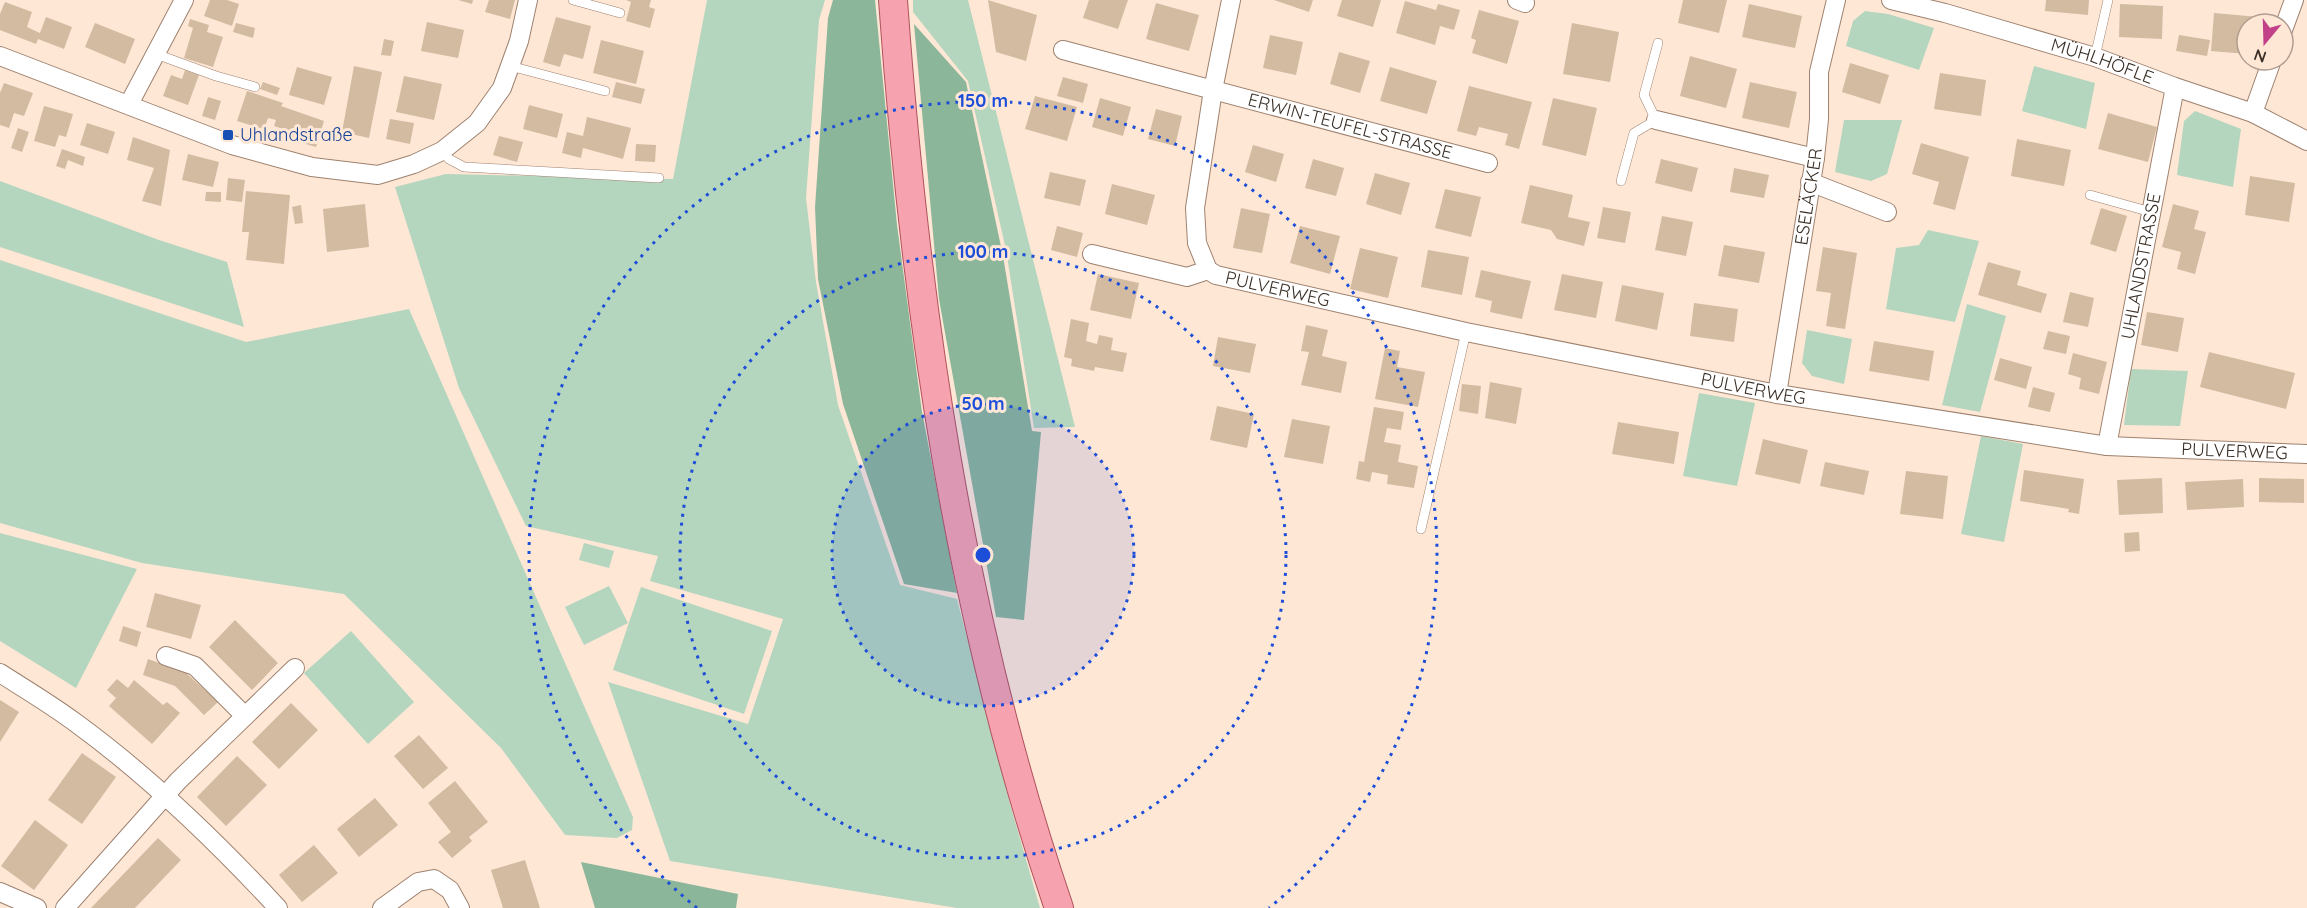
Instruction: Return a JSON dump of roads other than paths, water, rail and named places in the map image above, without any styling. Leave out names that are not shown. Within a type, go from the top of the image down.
[{"type":"main road","points":[[893,0],[901,109],[914,229],[943,439],[985,653],[1023,797],[1059,908]]},
{"type":"street","points":[[129,104],[184,0]]},
{"type":"street","points":[[0,56],[232,145],[312,167],[378,175],[414,164],[442,151],[477,123],[502,88],[519,41],[528,0]]},
{"type":"street","name":"PULVERWEG","points":[[1230,0],[1213,90],[1195,208],[1197,243],[1208,270],[1216,275],[1466,332],[1777,394],[2107,446],[2307,454]]},
{"type":"street","name":"ESELÄCKER","points":[[1777,394],[1815,158],[1819,119],[1819,72],[1836,0]]},
{"type":"street","name":"MÜHLHÖFLE","points":[[1891,0],[1946,7],[2095,57],[2253,113],[2307,141]]},
{"type":"street","name":"ERWIN-TEUFEL-STRASSE","points":[[1063,50],[1488,163]]},
{"type":"street","points":[[2253,113],[2268,72]]},
{"type":"street","name":"UHLANDSTRASSE","points":[[2107,446],[2175,87]]},
{"type":"street","points":[[1656,120],[1815,158]]},
{"type":"street","points":[[1810,182],[1887,212]]},
{"type":"street","name":"PULVERWEG","points":[[1092,254],[1187,277],[1208,270]]},
{"type":"street","points":[[166,656],[195,666],[245,716]]},
{"type":"street","points":[[65,908],[166,796],[296,668]]},
{"type":"street","points":[[0,673],[76,723],[166,796],[241,868],[278,908]]},
{"type":"street","points":[[382,908],[418,882],[434,879],[450,890],[460,908]]},
{"type":"street","points":[[0,892],[37,908]]},
{"type":"lane","points":[[573,0],[620,13]]},
{"type":"lane","points":[[2095,57],[2108,0]]},
{"type":"lane","points":[[1621,181],[1634,133],[1656,120],[1644,95],[1658,43]]},
{"type":"lane","points":[[156,54],[216,76],[255,87]]},
{"type":"lane","points":[[510,66],[605,91]]},
{"type":"lane","points":[[442,151],[449,159],[464,167],[659,178]]},
{"type":"lane","points":[[2091,195],[2151,212]]},
{"type":"lane","points":[[1421,529],[1466,332]]},
{"type":"place","name":"Uhlandstraße","points":[[228,135]]}]
